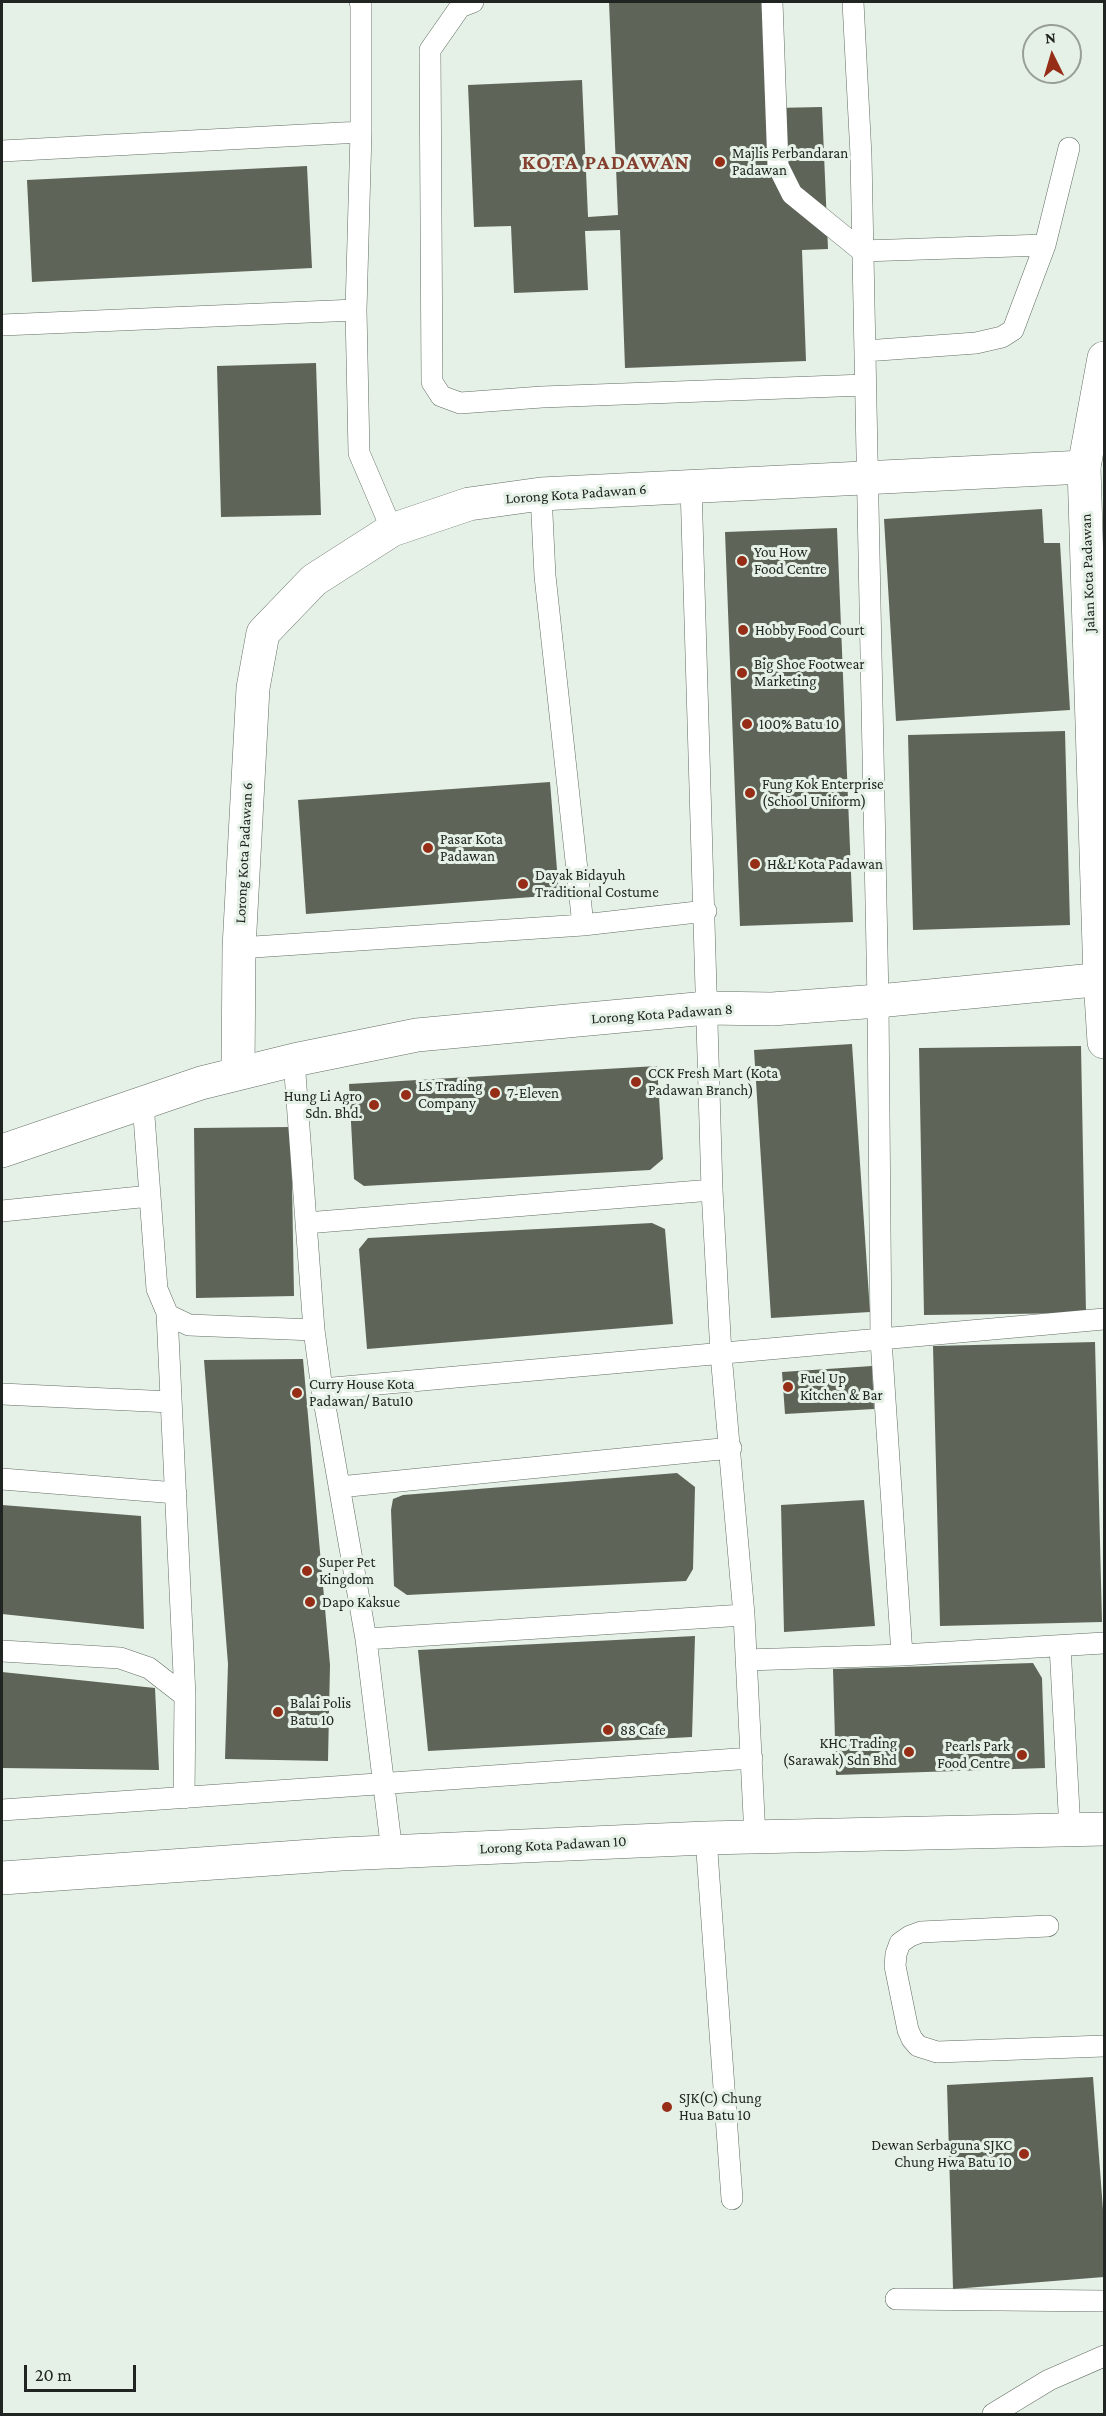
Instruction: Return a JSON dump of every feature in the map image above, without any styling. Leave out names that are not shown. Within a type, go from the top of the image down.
[{"type":"street","name":"Jalan Kota Padawan","points":[[1104,358],[1084,467],[1104,1042]]},
{"type":"street","name":"Lorong Kota Padawan 6","points":[[238,1073],[239,948],[253,688],[263,633],[314,580],[392,530],[470,504],[541,494],[1084,467]]},
{"type":"street","name":"Lorong Kota Padawan 8","points":[[2,1151],[201,1083],[294,1060],[417,1035],[707,1008],[772,1009],[878,1001],[1102,979]]},
{"type":"street","name":"Lorong Kota Padawan 10","points":[[2,1878],[392,1852],[706,1838],[1104,1829]]},
{"type":"lane","points":[[360,2],[361,132],[356,310],[359,453],[392,530]]},
{"type":"lane","points":[[473,2],[460,7],[430,50],[432,382],[441,396],[460,403],[542,397],[865,385]]},
{"type":"lane","points":[[772,2],[778,166],[792,194],[862,251],[1045,245]]},
{"type":"lane","points":[[853,2],[861,156],[868,479],[878,1001],[881,1340],[902,1655]]},
{"type":"lane","points":[[2,151],[361,132]]},
{"type":"lane","points":[[865,351],[976,343],[1002,337],[1013,330],[1045,245],[1069,148]]},
{"type":"lane","points":[[2,325],[356,310]]},
{"type":"lane","points":[[691,486],[706,911],[712,1190],[721,1354],[744,1615],[755,1838]]},
{"type":"lane","points":[[541,494],[545,576],[583,925]]},
{"type":"lane","points":[[239,948],[583,925],[706,911]]},
{"type":"lane","points":[[294,1060],[314,1330],[322,1389],[366,1639],[392,1852]]},
{"type":"lane","points":[[143,1103],[157,1289],[167,1313],[185,1696],[184,1798]]},
{"type":"lane","points":[[306,1223],[712,1190]]},
{"type":"lane","points":[[2,1211],[150,1196]]},
{"type":"lane","points":[[167,1313],[189,1325],[314,1330]]},
{"type":"lane","points":[[322,1389],[1104,1319]]},
{"type":"lane","points":[[2,1394],[171,1402]]},
{"type":"lane","points":[[339,1487],[731,1448]]},
{"type":"lane","points":[[2,1479],[176,1493]]},
{"type":"lane","points":[[366,1639],[744,1615]]},
{"type":"lane","points":[[746,1660],[902,1655],[1104,1643]]},
{"type":"lane","points":[[1060,1646],[1070,1830]]},
{"type":"lane","points":[[2,1651],[120,1658],[149,1668],[185,1696]]},
{"type":"lane","points":[[2,1809],[752,1758]]},
{"type":"lane","points":[[706,1838],[732,2199]]},
{"type":"lane","points":[[1048,1926],[921,1932],[900,1944],[895,1966],[908,2030],[912,2039],[918,2046],[937,2052],[1104,2046]]},
{"type":"lane","points":[[896,2299],[1104,2301]]},
{"type":"lane","points":[[993,2415],[1049,2380],[1104,2356]]},
{"type":"building","name":"Majlis Perbandaran Padawan","points":[[609,2],[769,2],[774,108],[822,107],[828,249],[802,250],[806,361],[625,368],[620,230],[585,231],[588,290],[514,293],[511,226],[474,227],[468,85],[582,80],[588,217],[618,215]]},
{"type":"building","points":[[307,166],[312,268],[32,282],[27,180]]},
{"type":"building","points":[[316,363],[321,515],[221,517],[217,366]]},
{"type":"building","points":[[1042,509],[1044,543],[1060,543],[1070,710],[896,721],[884,519]]},
{"type":"building","points":[[837,528],[853,922],[740,926],[725,532]]},
{"type":"building","points":[[1065,731],[1070,925],[913,930],[908,735]]},
{"type":"building","name":"Pasar Kota Padawan","points":[[550,782],[559,895],[306,914],[298,800]]},
{"type":"building","points":[[852,1044],[870,1312],[771,1318],[754,1050]]},
{"type":"building","points":[[1081,1046],[1086,1313],[924,1315],[919,1048]]},
{"type":"building","points":[[657,1066],[663,1159],[650,1170],[364,1186],[354,1179],[349,1084]]},
{"type":"building","points":[[291,1127],[294,1296],[196,1298],[194,1128]]},
{"type":"building","points":[[652,1223],[665,1229],[673,1324],[367,1349],[359,1249],[368,1238]]},
{"type":"building","points":[[1095,1342],[1102,1622],[940,1626],[933,1346]]},
{"type":"building","points":[[303,1359],[330,1665],[328,1761],[225,1759],[228,1664],[204,1360]]},
{"type":"building","points":[[872,1366],[874,1409],[785,1414],[782,1372]]},
{"type":"building","points":[[677,1473],[695,1487],[693,1569],[686,1581],[407,1595],[394,1586],[391,1510],[393,1499],[403,1495]]},
{"type":"building","points":[[864,1500],[875,1626],[784,1632],[781,1505]]},
{"type":"building","points":[[2,1505],[141,1516],[144,1629],[2,1614]]},
{"type":"building","points":[[695,1636],[692,1737],[428,1751],[418,1650]]},
{"type":"building","points":[[1033,1663],[1042,1678],[1045,1768],[836,1775],[833,1669]]},
{"type":"building","points":[[2,1672],[155,1688],[159,1770],[2,1768]]},
{"type":"building","name":"Dewan Serbaguna SJKC Chung Hwa Batu 10","points":[[1093,2077],[1104,2223],[1104,2277],[953,2289],[947,2085]]},
{"type":"place","name":"Majlis Perbandaran Padawan","points":[[720,162]]},
{"type":"place","name":"You How Food Centre","points":[[742,561]]},
{"type":"place","name":"Hobby Food Court","points":[[743,630]]},
{"type":"place","name":"Big Shoe Footwear Marketing","points":[[742,673]]},
{"type":"place","name":"100% Batu 10","points":[[747,724]]},
{"type":"place","name":"Fung Kok Enterprise (School Uniform)","points":[[750,793]]},
{"type":"place","name":"Pasar Kota Padawan","points":[[428,848]]},
{"type":"place","name":"H&L Kota Padawan","points":[[755,864]]},
{"type":"place","name":"Dayak Bidayuh Traditional Costume","points":[[523,884]]},
{"type":"place","name":"CCK Fresh Mart (Kota Padawan Branch)","points":[[636,1082]]},
{"type":"place","name":"7-Eleven","points":[[495,1093]]},
{"type":"place","name":"LS Trading Company","points":[[406,1095]]},
{"type":"place","name":"Hung Li Agro Sdn. Bhd.","points":[[374,1105]]},
{"type":"place","name":"Fuel Up Kitchen & Bar","points":[[788,1387]]},
{"type":"place","name":"Curry House Kota Padawan/ Batu10","points":[[297,1393]]},
{"type":"place","name":"Super Pet Kingdom","points":[[307,1571]]},
{"type":"place","name":"Dapo Kaksue","points":[[310,1602]]},
{"type":"place","name":"Balai Polis Batu 10","points":[[278,1712]]},
{"type":"place","name":"88 Cafe","points":[[608,1730]]},
{"type":"place","name":"KHC Trading (Sarawak) Sdn Bhd","points":[[909,1752]]},
{"type":"place","name":"Pearls Park Food Centre","points":[[1022,1755]]},
{"type":"place","name":"SJK(C) Chung Hua Batu 10","points":[[667,2107]]},
{"type":"place","name":"Dewan Serbaguna SJKC Chung Hwa Batu 10","points":[[1024,2154]]},
{"type":"district","name":"KOTA PADAWAN","points":[[606,163]]}]
